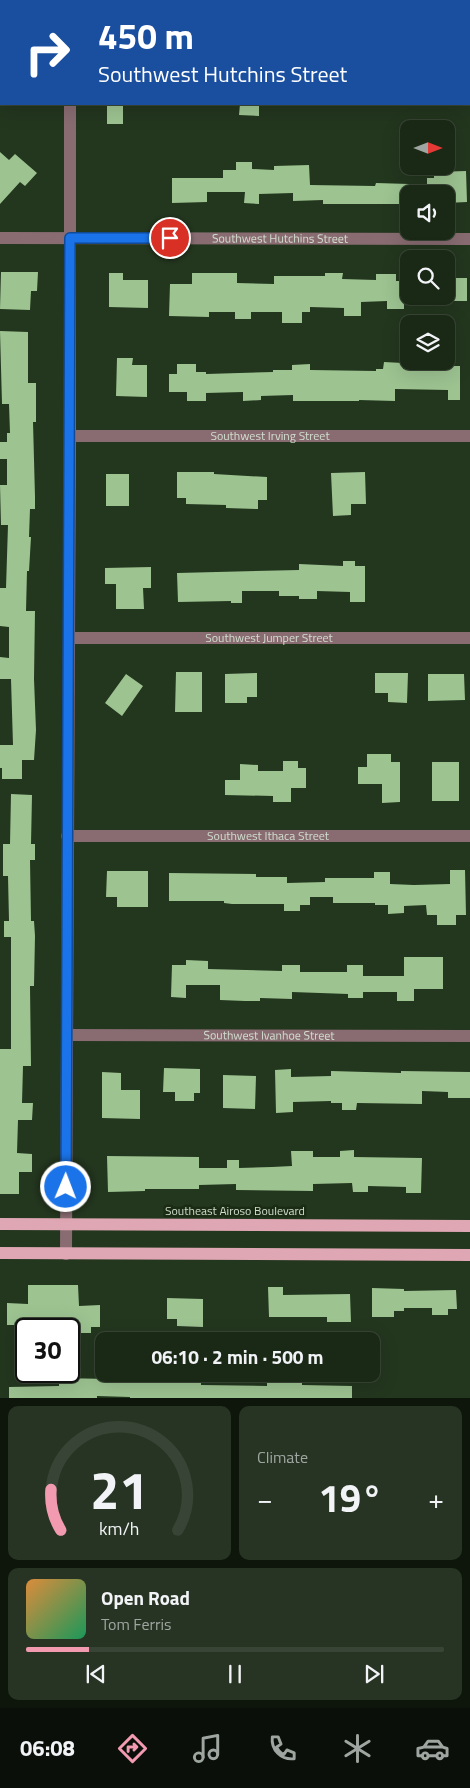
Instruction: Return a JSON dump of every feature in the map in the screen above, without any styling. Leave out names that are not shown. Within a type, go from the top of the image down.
[{"type":"main road","name":"Southeast Airoso Boulevard","points":[[0,1224],[470,1226]]},
{"type":"main road","points":[[0,1253],[470,1255]]},
{"type":"street","points":[[66,1254],[70,105]]},
{"type":"street","name":"Southwest Hutchins Street","points":[[0,238],[470,239]]},
{"type":"street","name":"Southwest Irving Street","points":[[70,436],[470,436]]},
{"type":"street","name":"Southwest Jumper Street","points":[[69,638],[470,638]]},
{"type":"street","name":"Southwest Ithaca Street","points":[[68,836],[470,836]]},
{"type":"street","name":"Southwest Ivanhoe Street","points":[[68,1035],[470,1036]]},
{"type":"building","points":[[107,105],[123,105],[123,124],[107,124]]},
{"type":"building","points":[[240,105],[259,105],[259,116],[239,115]]},
{"type":"building","points":[[0,152],[9,160],[15,154],[37,173],[25,186],[20,182],[0,204]]},
{"type":"building","points":[[236,162],[252,162],[252,169],[274,170],[274,166],[309,165],[310,185],[375,186],[376,183],[409,185],[400,185],[400,204],[323,204],[323,200],[293,201],[293,193],[259,194],[259,204],[244,203],[245,192],[207,192],[207,202],[172,203],[172,178],[223,178],[223,170],[236,170]]},
{"type":"building","points":[[455,171],[466,171],[467,202],[455,203],[455,185],[427,185],[427,178],[434,178],[434,175],[455,175]]},
{"type":"building","points":[[1,272],[38,272],[37,291],[31,291],[30,310],[0,309]]},
{"type":"building","points":[[109,273],[123,273],[123,280],[148,280],[148,308],[109,307]]},
{"type":"building","points":[[192,273],[237,273],[237,283],[274,284],[274,276],[325,276],[325,273],[343,273],[342,279],[376,280],[376,274],[396,274],[396,281],[400,281],[400,305],[404,305],[404,309],[387,309],[387,301],[361,302],[361,316],[344,316],[344,308],[310,307],[310,312],[302,312],[302,323],[282,323],[282,312],[251,312],[251,319],[235,319],[235,312],[209,312],[209,317],[169,316],[170,284],[192,284]]},
{"type":"building","points":[[455,278],[467,278],[467,301],[455,301]]},
{"type":"building","points":[[0,331],[28,332],[28,383],[36,383],[36,422],[33,422],[35,509],[30,509],[29,537],[31,537],[29,571],[27,571],[26,611],[35,611],[34,679],[36,730],[34,760],[22,760],[22,779],[2,779],[2,768],[0,768],[0,745],[13,745],[11,679],[0,679],[0,657],[9,658],[9,627],[0,626],[0,588],[6,588],[8,525],[1,525],[0,485],[7,485],[7,459],[0,459],[0,442],[7,442],[7,433],[10,433],[9,404],[2,404]]},
{"type":"building","points":[[117,358],[133,358],[132,365],[147,365],[147,397],[116,396]]},
{"type":"building","points":[[384,362],[400,363],[400,370],[455,370],[455,366],[460,366],[460,400],[448,400],[448,390],[395,389],[395,401],[293,401],[293,395],[261,396],[261,400],[243,401],[243,392],[206,393],[206,401],[187,401],[187,392],[169,392],[169,374],[177,374],[177,364],[196,364],[196,372],[206,372],[206,374],[273,372],[273,370],[292,370],[292,365],[310,364],[310,370],[376,371],[376,369],[383,369]]},
{"type":"building","points":[[177,472],[214,472],[214,474],[267,477],[267,500],[258,500],[258,509],[226,508],[226,505],[186,504],[186,498],[177,498]]},
{"type":"building","points":[[365,472],[366,504],[351,504],[351,515],[333,516],[331,473]]},
{"type":"building","points":[[106,474],[129,474],[129,506],[106,506]]},
{"type":"building","points":[[343,561],[355,561],[355,566],[365,566],[365,602],[350,602],[350,592],[317,591],[317,599],[299,599],[299,596],[279,596],[279,591],[242,591],[242,603],[231,603],[231,601],[178,602],[177,573],[299,570],[299,564],[343,566]]},
{"type":"building","points":[[151,567],[151,588],[143,588],[144,609],[116,609],[116,584],[105,584],[105,568]]},
{"type":"building","points":[[176,672],[202,672],[202,712],[175,712]]},
{"type":"building","points":[[257,673],[257,697],[247,697],[247,703],[225,703],[225,674]]},
{"type":"building","points":[[375,673],[408,673],[407,703],[388,702],[388,693],[375,693]]},
{"type":"building","points":[[126,674],[143,686],[122,716],[105,703]]},
{"type":"building","points":[[428,674],[464,674],[465,700],[428,701]]},
{"type":"building","points":[[367,754],[391,754],[391,762],[400,762],[400,802],[382,803],[382,784],[358,784],[358,767],[367,767]]},
{"type":"building","points":[[283,761],[298,761],[298,768],[306,768],[306,788],[291,788],[291,802],[273,802],[273,796],[225,795],[225,780],[240,780],[240,764],[258,765],[258,771],[283,771]]},
{"type":"building","points":[[432,762],[459,762],[459,801],[432,801]]},
{"type":"building","points":[[11,794],[32,795],[31,844],[35,844],[35,860],[30,860],[31,921],[34,921],[35,936],[34,986],[30,986],[31,1066],[23,1066],[22,1103],[33,1103],[32,1120],[18,1120],[17,1153],[32,1154],[32,1172],[19,1172],[19,1194],[0,1194],[0,1049],[11,1049],[11,937],[4,937],[4,921],[9,921],[8,876],[3,876],[3,844],[10,844]]},
{"type":"building","points":[[450,870],[465,870],[466,915],[456,915],[456,925],[437,925],[437,915],[427,915],[426,905],[404,906],[404,913],[388,914],[388,905],[375,905],[375,903],[333,903],[333,897],[310,897],[310,905],[300,905],[300,911],[284,911],[284,904],[169,901],[169,873],[256,874],[256,877],[287,877],[287,883],[325,882],[325,878],[374,878],[374,872],[390,872],[390,884],[414,885],[450,884]]},
{"type":"building","points":[[107,871],[148,871],[148,907],[117,907],[117,897],[106,897]]},
{"type":"building","points":[[404,957],[443,957],[443,989],[414,989],[414,1001],[397,1001],[397,992],[363,992],[363,998],[348,998],[348,994],[292,992],[292,999],[260,998],[260,1001],[245,1001],[220,1000],[220,985],[186,985],[186,998],[171,997],[172,965],[186,965],[186,960],[208,961],[208,969],[282,971],[282,965],[300,965],[300,972],[347,972],[347,965],[363,965],[363,976],[404,976]]},
{"type":"building","points":[[164,1068],[200,1069],[200,1093],[194,1093],[194,1101],[175,1101],[175,1092],[163,1092]]},
{"type":"building","points":[[291,1069],[291,1077],[331,1076],[331,1071],[470,1072],[470,1098],[448,1098],[448,1092],[422,1091],[422,1104],[357,1103],[356,1110],[342,1110],[342,1103],[331,1103],[331,1101],[293,1102],[293,1112],[276,1113],[275,1070]]},
{"type":"building","points":[[102,1072],[121,1073],[121,1090],[140,1090],[140,1119],[102,1118]]},
{"type":"building","points":[[223,1075],[256,1076],[255,1109],[223,1108]]},
{"type":"building","points":[[354,1150],[354,1157],[422,1158],[421,1193],[406,1193],[406,1187],[368,1186],[368,1192],[353,1192],[352,1183],[313,1184],[313,1191],[236,1190],[236,1184],[199,1185],[199,1189],[145,1189],[145,1191],[108,1192],[107,1156],[199,1157],[199,1168],[227,1168],[227,1160],[239,1160],[239,1168],[292,1166],[291,1151],[313,1151],[313,1157],[340,1157],[340,1151]]},
{"type":"building","points":[[28,1285],[78,1285],[79,1306],[100,1305],[100,1327],[91,1327],[91,1333],[80,1333],[80,1318],[15,1318],[15,1325],[7,1325],[7,1303],[28,1304]]},
{"type":"building","points":[[268,1287],[283,1287],[283,1295],[350,1294],[351,1322],[327,1322],[327,1317],[269,1317]]},
{"type":"building","points":[[372,1288],[404,1289],[404,1291],[456,1290],[457,1309],[448,1309],[448,1315],[432,1315],[432,1308],[404,1308],[404,1311],[394,1311],[394,1317],[372,1317]]},
{"type":"building","points":[[167,1298],[203,1299],[203,1327],[177,1326],[177,1319],[167,1319]]},
{"type":"building","points":[[80,1378],[95,1379],[95,1382],[201,1382],[201,1385],[267,1386],[267,1383],[302,1382],[302,1385],[352,1386],[352,1398],[130,1398],[97,1396],[97,1398],[9,1398],[9,1387],[59,1386],[59,1383],[80,1383]]},
{"type":"route","points":[[66,1187],[70,238],[170,238]]}]
